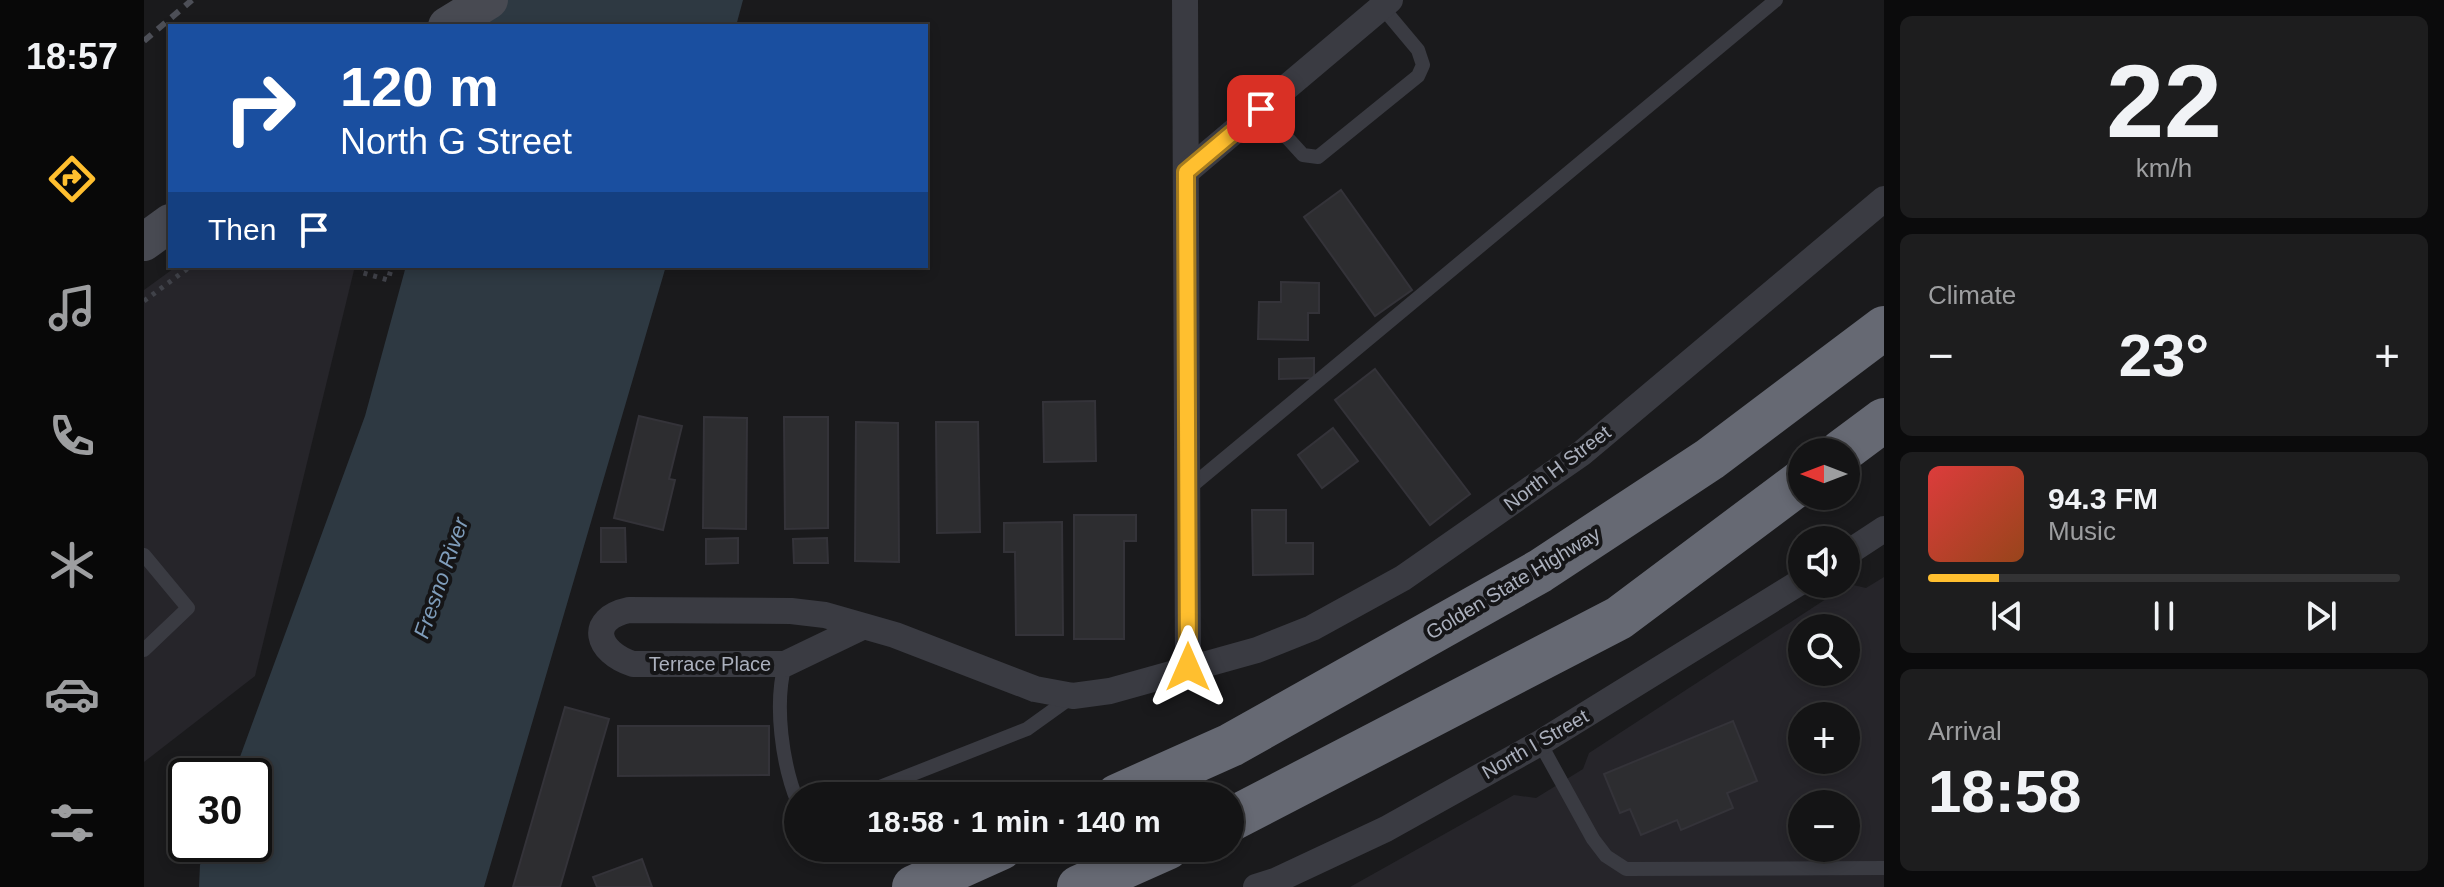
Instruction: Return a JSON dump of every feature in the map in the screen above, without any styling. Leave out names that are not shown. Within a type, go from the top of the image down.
[{"type":"highway","name":"Golden State Highway","points":[[1148,782],[1231,745],[1540,571],[1710,459],[1884,328]]},
{"type":"highway","points":[[1860,438],[1884,420]]},
{"type":"highway","points":[[1244,813],[1619,618],[1788,491]]},
{"type":"highway","points":[[914,887],[970,862]]},
{"type":"highway","points":[[1079,887],[1135,862]]},
{"type":"main road","points":[[450,24],[489,0]]},
{"type":"main road","points":[[144,242],[168,224]]},
{"type":"street","points":[[1185,0],[1188,667]]},
{"type":"street","points":[[1186,172],[1386,3]]},
{"type":"street","name":"North H Street","points":[[1188,667],[1257,650],[1312,628],[1403,578],[1582,453],[1884,199]]},
{"type":"street","points":[[1860,547],[1881,537]]},
{"type":"street","name":"North I Street","points":[[1256,887],[1386,829],[1540,743],[1788,590]]},
{"type":"street","name":"Terrace Place","points":[[862,627],[785,664],[633,664],[607,652],[601,638],[604,623],[614,613],[629,610],[791,611],[825,615],[895,635],[1035,689],[1073,696],[1110,691],[1188,667]]},
{"type":"lane","points":[[1187,489],[1776,0]]},
{"type":"lane","points":[[1261,109],[1303,155],[1318,157],[1418,76],[1423,65],[1418,50],[1386,3]]},
{"type":"lane","points":[[144,555],[188,608],[144,650]]},
{"type":"lane","points":[[785,664],[781,681],[784,756],[792,782]]},
{"type":"lane","points":[[893,782],[1027,729],[1073,696]]},
{"type":"lane","points":[[1540,743],[1593,839],[1606,856],[1626,869],[1884,868]]},
{"type":"path","points":[[144,301],[188,268]]},
{"type":"path","points":[[361,268],[360,272],[388,280],[391,268]]},
{"type":"shaded area","points":[[174,268],[355,268],[255,676],[144,762],[144,290]]},
{"type":"shaded area","points":[[1884,577],[1884,887],[1350,887],[1514,795],[1536,798],[1583,769],[1589,753],[1788,624],[1788,686],[1860,686],[1860,614],[1803,614],[1827,598],[1860,598],[1860,587],[1866,588]]},
{"type":"water","points":[[477,0],[743,0],[737,24],[471,24]]},
{"type":"water","name":"Fresno River","points":[[405,268],[665,268],[484,887],[199,887],[201,862],[272,862],[272,758],[240,758],[365,416]]},
{"type":"building","points":[[1341,190],[1412,290],[1375,316],[1304,217]]},
{"type":"building","points":[[1281,282],[1319,283],[1319,313],[1308,313],[1308,340],[1258,339],[1259,302],[1281,302]]},
{"type":"building","points":[[1314,358],[1314,378],[1279,379],[1279,359]]},
{"type":"building","points":[[1375,369],[1470,494],[1430,525],[1335,400]]},
{"type":"building","points":[[1095,401],[1096,461],[1044,462],[1043,402]]},
{"type":"building","points":[[639,416],[682,426],[669,479],[675,480],[663,530],[614,518]]},
{"type":"building","points":[[704,417],[747,418],[746,529],[703,528]]},
{"type":"building","points":[[784,417],[828,417],[828,528],[785,529]]},
{"type":"building","points":[[856,422],[898,423],[899,562],[855,561]]},
{"type":"building","points":[[936,422],[978,422],[980,532],[937,533]]},
{"type":"building","points":[[1333,428],[1358,461],[1322,488],[1298,455]]},
{"type":"building","points":[[1252,510],[1286,510],[1286,543],[1313,543],[1313,574],[1253,575]]},
{"type":"building","points":[[1074,515],[1136,515],[1136,541],[1124,541],[1124,639],[1074,639]]},
{"type":"building","points":[[1062,522],[1063,635],[1016,635],[1015,552],[1004,552],[1004,523]]},
{"type":"building","points":[[601,528],[625,528],[626,562],[601,562]]},
{"type":"building","points":[[738,538],[738,563],[706,564],[706,539]]},
{"type":"building","points":[[827,538],[828,563],[794,563],[793,539]]},
{"type":"building","points":[[565,707],[609,719],[560,887],[513,887]]},
{"type":"building","points":[[1733,721],[1757,781],[1727,793],[1733,808],[1681,830],[1677,820],[1641,835],[1630,809],[1620,813],[1604,774]]},
{"type":"building","points":[[618,726],[769,726],[769,775],[618,776]]},
{"type":"building","points":[[642,859],[652,887],[597,887],[593,877]]},
{"type":"railway","points":[[144,41],[192,0]]},
{"type":"route","points":[[1188,667],[1186,172],[1261,109]]}]
